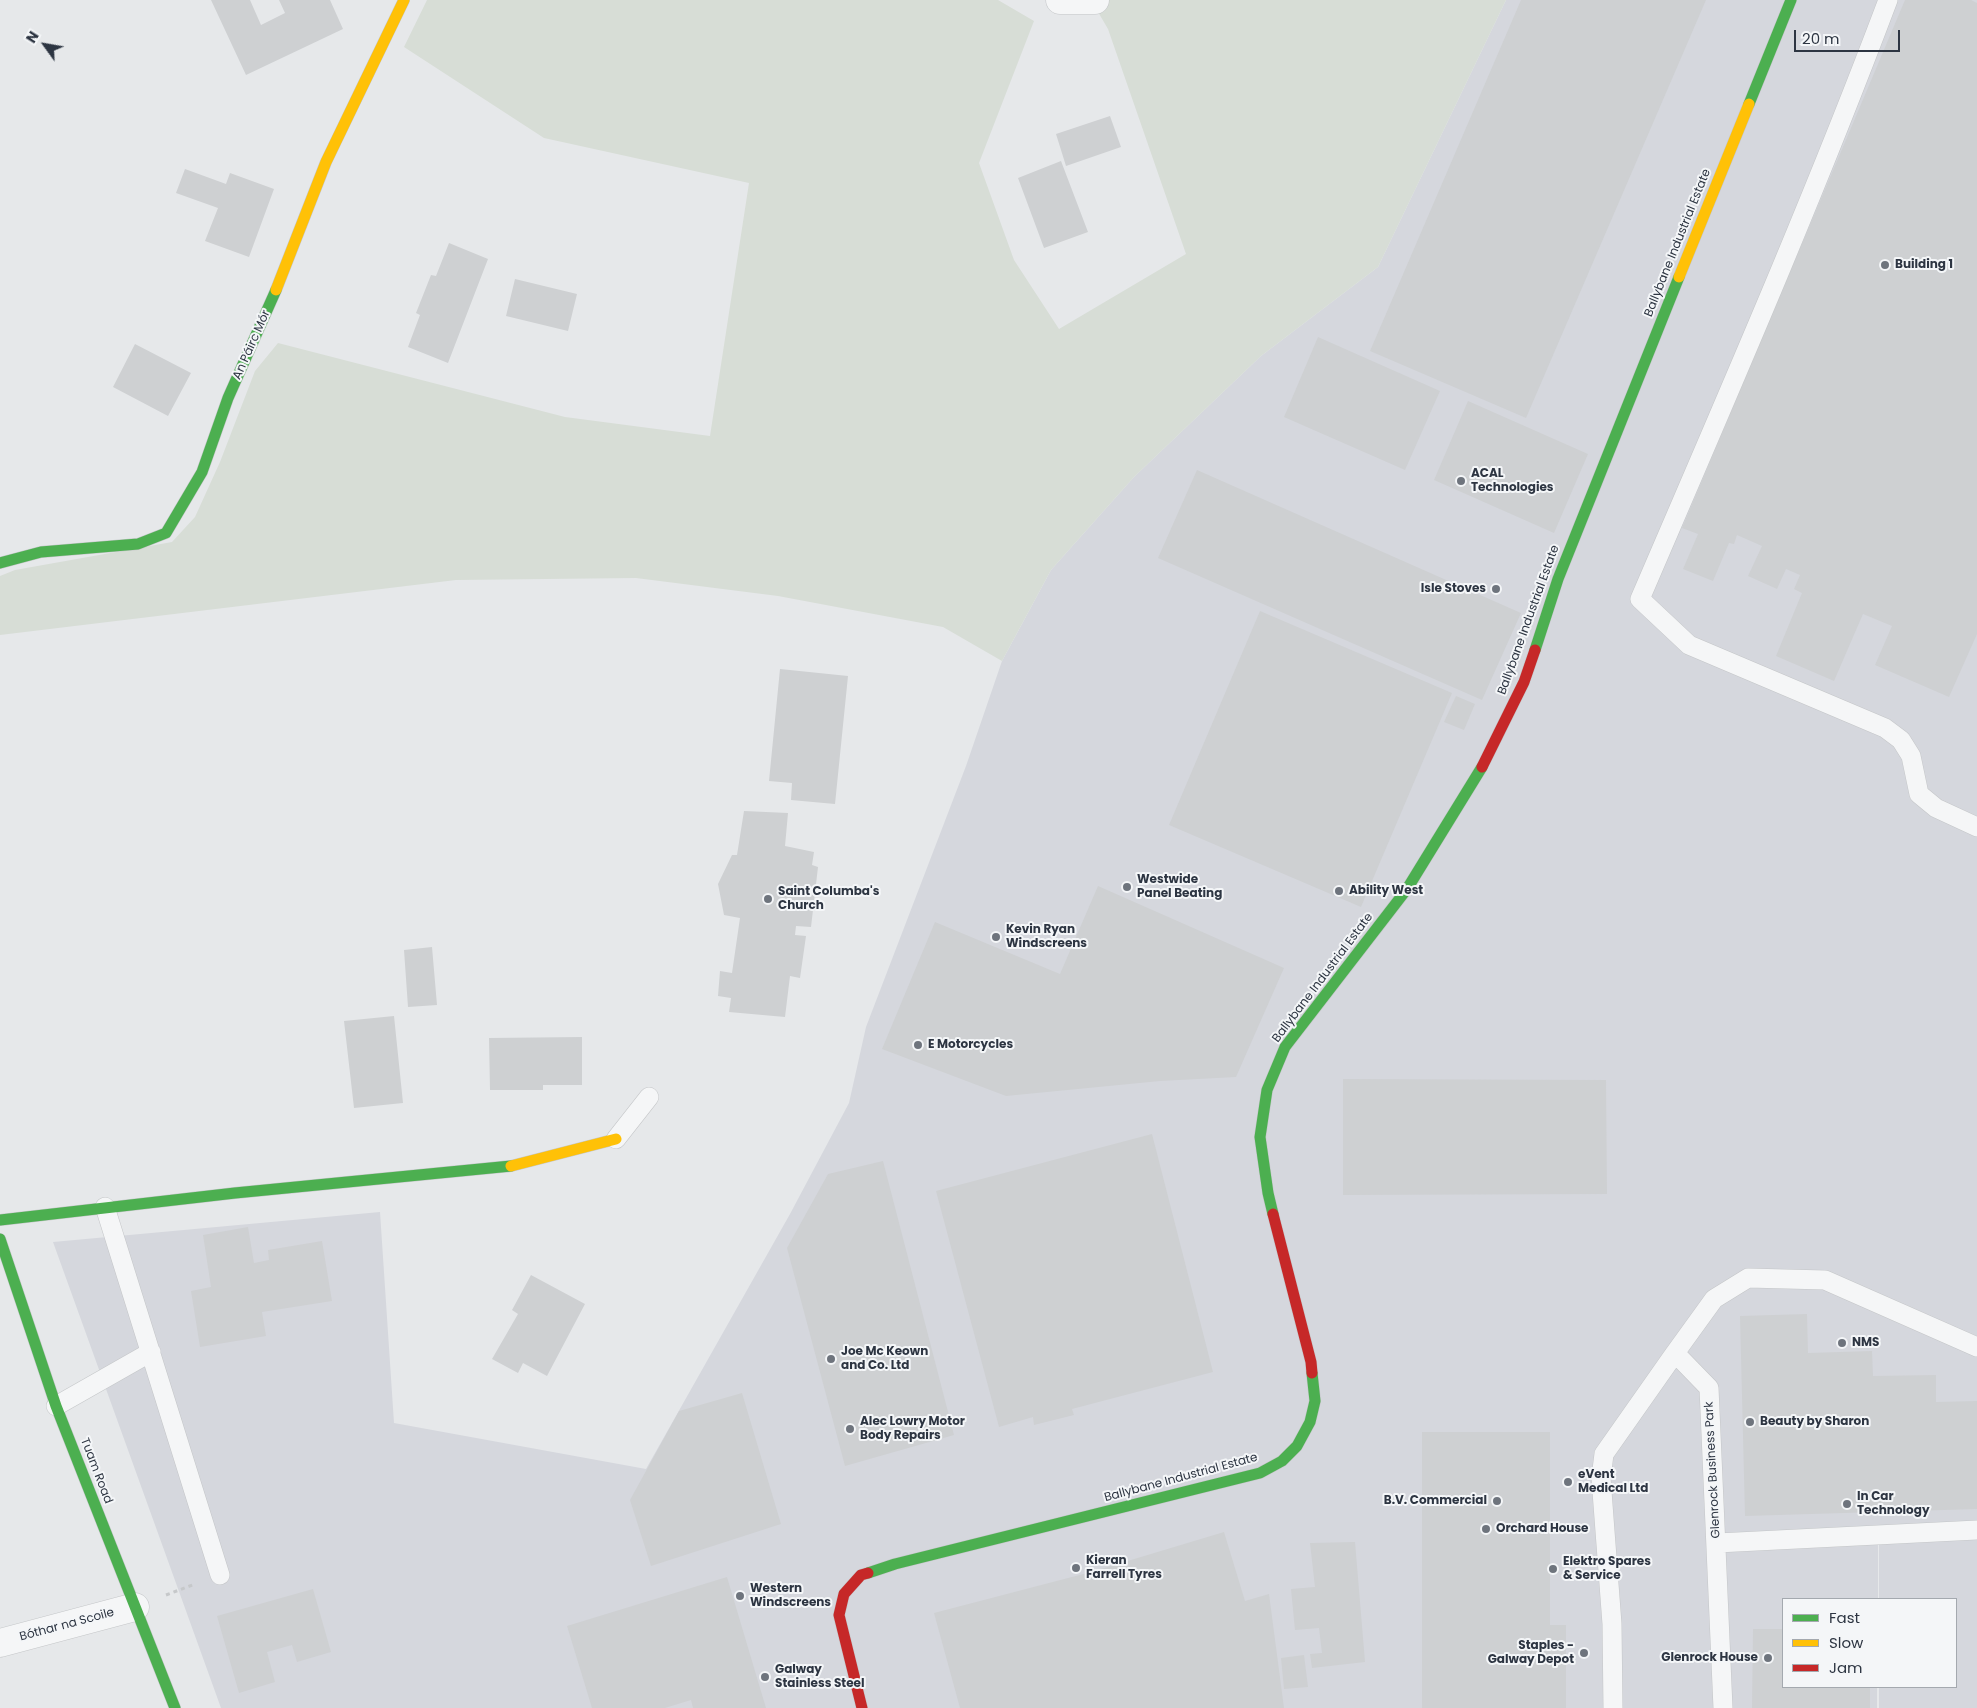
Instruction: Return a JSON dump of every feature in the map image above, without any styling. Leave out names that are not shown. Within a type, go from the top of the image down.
[{"type":"street","name":"An Páirc Mór","points":[[0,562],[41,552],[138,544],[166,533],[202,472],[228,398],[287,265],[326,162],[404,0]]},
{"type":"street","points":[[1060,0],[1095,0]]},
{"type":"street","name":"Ballybane Industrial Estate","points":[[862,1708],[839,1614],[844,1594],[861,1575],[895,1564],[1260,1473],[1282,1461],[1297,1446],[1310,1422],[1315,1401],[1311,1362],[1268,1193],[1262,1156],[1260,1137],[1267,1090],[1285,1047],[1407,889],[1477,777],[1524,682],[1558,579],[1791,0]]},
{"type":"street","points":[[0,1220],[236,1193],[505,1167],[616,1139]]},
{"type":"street","name":"Tuam Road","points":[[0,1240],[56,1406],[175,1708]]},
{"type":"street","name":"Bóthar na Scoile","points":[[0,1643],[135,1607]]},
{"type":"lane","points":[[1888,0],[1860,76],[1640,599],[1689,645],[1885,728],[1901,740],[1911,756],[1919,794],[1936,808],[1977,827]]},
{"type":"lane","points":[[616,1139],[649,1097]]},
{"type":"lane","points":[[105,1207],[220,1575]]},
{"type":"lane","points":[[1612,1708],[1612,1624],[1601,1478],[1604,1454],[1714,1299],[1748,1278],[1825,1280],[1977,1347]]},
{"type":"lane","points":[[56,1406],[151,1352]]},
{"type":"lane","name":"Glenrock Business Park","points":[[1674,1353],[1709,1388],[1723,1708]]},
{"type":"lane","points":[[1717,1542],[1977,1530]]},
{"type":"path","points":[[135,1607],[220,1575]]},
{"type":"shaded area","points":[[427,0],[998,0],[1034,21],[979,163],[1014,260],[1059,329],[1186,254],[1108,29],[1091,0],[1506,0],[1378,267],[1261,356],[1134,477],[1051,570],[1002,661],[943,627],[778,596],[636,578],[456,580],[0,635],[0,576],[15,570],[172,542],[195,517],[220,462],[255,371],[278,343],[565,417],[710,436],[749,183],[544,138],[404,47]]},
{"type":"shaded area","points":[[1506,0],[1977,0],[1977,1708],[1879,1708],[1879,1688],[1957,1688],[1957,1598],[1879,1598],[1878,1544],[1878,1598],[1782,1598],[1782,1688],[1877,1688],[1877,1708],[221,1708],[53,1242],[380,1212],[394,1423],[646,1469],[790,1214],[849,1103],[866,1027],[966,766],[1002,661],[1051,570],[1134,477],[1261,356],[1378,267]]},
{"type":"building","points":[[211,0],[250,0],[261,25],[285,13],[279,0],[330,0],[343,29],[246,75]]},
{"type":"building","points":[[1521,0],[1706,0],[1526,418],[1370,351]]},
{"type":"building","name":"Building 1","points":[[1905,0],[1971,0],[1977,3],[1977,634],[1949,697],[1875,665],[1892,626],[1863,614],[1834,681],[1776,656],[1802,593],[1794,589],[1800,575],[1786,569],[1777,589],[1748,576],[1762,546],[1737,535],[1734,544],[1729,543],[1713,581],[1683,569],[1698,534],[1682,528]]},
{"type":"building","points":[[1110,116],[1121,147],[1066,166],[1056,134]]},
{"type":"building","points":[[1061,161],[1088,232],[1044,248],[1018,178]]},
{"type":"building","points":[[185,169],[226,184],[230,173],[274,189],[249,257],[205,241],[218,208],[176,193]]},
{"type":"building","points":[[449,243],[488,259],[448,363],[408,347],[420,315],[416,313],[431,275],[436,276]]},
{"type":"building","points":[[515,279],[577,294],[568,331],[506,316]]},
{"type":"building","points":[[1318,337],[1440,391],[1405,470],[1284,417]]},
{"type":"building","points":[[135,344],[191,373],[168,416],[113,387]]},
{"type":"building","points":[[1468,401],[1588,454],[1554,533],[1434,480]]},
{"type":"building","points":[[1197,470],[1521,613],[1482,700],[1158,558]]},
{"type":"building","points":[[1260,611],[1452,693],[1361,907],[1169,825]]},
{"type":"building","points":[[780,669],[848,676],[835,804],[791,800],[792,783],[769,781]]},
{"type":"building","points":[[1456,696],[1475,704],[1464,730],[1444,722]]},
{"type":"building","name":"Saint Columba's Church","points":[[744,811],[788,813],[785,846],[814,852],[812,865],[818,867],[811,927],[796,926],[795,935],[806,936],[800,978],[790,976],[785,1017],[729,1012],[731,998],[718,996],[720,971],[732,973],[740,918],[724,915],[718,884],[732,855],[737,855]]},
{"type":"building","points":[[1098,886],[1284,968],[1236,1077],[1160,1081],[1006,1096],[882,1049],[935,922],[1060,974]]},
{"type":"building","points":[[432,947],[437,1005],[408,1007],[404,950]]},
{"type":"building","points":[[394,1016],[403,1103],[354,1108],[344,1021]]},
{"type":"building","points":[[582,1037],[582,1085],[543,1085],[543,1090],[490,1090],[489,1038]]},
{"type":"building","points":[[1343,1079],[1606,1080],[1607,1194],[1343,1195]]},
{"type":"building","points":[[1152,1134],[1213,1372],[1072,1409],[1074,1415],[1034,1425],[1033,1417],[999,1427],[936,1191]]},
{"type":"building","points":[[883,1161],[954,1435],[845,1466],[787,1248],[828,1174]]},
{"type":"building","points":[[248,1227],[254,1263],[269,1260],[268,1250],[322,1241],[332,1301],[262,1312],[266,1336],[200,1347],[191,1291],[211,1287],[203,1235]]},
{"type":"building","points":[[531,1275],[585,1304],[547,1376],[523,1363],[518,1373],[492,1359],[518,1314],[512,1310]]},
{"type":"building","points":[[1807,1314],[1808,1353],[1872,1351],[1873,1376],[1936,1375],[1936,1402],[1977,1401],[1977,1509],[1745,1516],[1740,1316]]},
{"type":"building","points":[[742,1393],[781,1524],[651,1566],[630,1500],[679,1411]]},
{"type":"building","name":"Orchard House","points":[[1422,1432],[1550,1432],[1550,1625],[1566,1625],[1566,1708],[1422,1708]]},
{"type":"building","points":[[1224,1532],[1245,1601],[1269,1594],[1284,1708],[960,1708],[934,1613],[1091,1572]]},
{"type":"building","points":[[1355,1542],[1365,1662],[1312,1668],[1310,1654],[1322,1653],[1319,1628],[1295,1630],[1291,1589],[1315,1587],[1310,1543]]},
{"type":"building","points":[[727,1577],[766,1708],[693,1708],[691,1700],[665,1708],[592,1708],[567,1626]]},
{"type":"building","points":[[313,1589],[331,1652],[297,1662],[292,1645],[267,1652],[275,1682],[239,1693],[217,1616]]},
{"type":"building","name":"Glenrock House","points":[[1753,1629],[1782,1629],[1782,1688],[1870,1688],[1870,1708],[1752,1708]]},
{"type":"building","points":[[1304,1655],[1308,1687],[1284,1689],[1281,1658]]},
{"type":"traffic: fast","points":[[1749,104],[1791,0]]},
{"type":"traffic: fast","points":[[1535,650],[1558,579],[1679,277]]},
{"type":"traffic: fast","points":[[0,563],[41,552],[138,544],[166,533],[202,472],[228,398],[276,290]]},
{"type":"traffic: fast","points":[[1273,1214],[1260,1137],[1267,1090],[1285,1047],[1407,889],[1482,767]]},
{"type":"traffic: fast","points":[[0,1220],[235,1193],[511,1166]]},
{"type":"traffic: fast","points":[[0,1239],[56,1406],[175,1708]]},
{"type":"traffic: fast","points":[[868,1573],[895,1564],[1260,1473],[1282,1461],[1297,1446],[1310,1422],[1315,1401],[1312,1373]]},
{"type":"traffic: slow","points":[[276,290],[326,162],[404,0]]},
{"type":"traffic: slow","points":[[1679,277],[1749,104]]},
{"type":"traffic: slow","points":[[511,1166],[616,1139]]},
{"type":"traffic: jam","points":[[1482,767],[1524,682],[1535,650]]},
{"type":"traffic: jam","points":[[1273,1214],[1311,1362],[1312,1373]]},
{"type":"traffic: jam","points":[[862,1708],[839,1615],[844,1594],[861,1575],[868,1573]]},
{"type":"place","name":"Building 1","points":[[1885,265]]},
{"type":"place","name":"ACAL Technologies","points":[[1461,481]]},
{"type":"place","name":"Isle Stoves","points":[[1496,589]]},
{"type":"place","name":"Westwide Panel Beating","points":[[1127,887]]},
{"type":"place","name":"Ability West","points":[[1339,891]]},
{"type":"place","name":"Saint Columba's Church","points":[[768,899]]},
{"type":"place","name":"Kevin Ryan Windscreens","points":[[996,937]]},
{"type":"place","name":"E Motorcycles","points":[[918,1045]]},
{"type":"place","name":"NMS","points":[[1842,1343]]},
{"type":"place","name":"Joe Mc Keown and Co. Ltd","points":[[831,1359]]},
{"type":"place","name":"Beauty by Sharon","points":[[1750,1422]]},
{"type":"place","name":"Alec Lowry Motor Body Repairs","points":[[850,1429]]},
{"type":"place","name":"eVent Medical Ltd","points":[[1568,1482]]},
{"type":"place","name":"B.V. Commercial","points":[[1497,1501]]},
{"type":"place","name":"In Car Technology","points":[[1847,1504]]},
{"type":"place","name":"Orchard House","points":[[1486,1529]]},
{"type":"place","name":"Kieran Farrell Tyres","points":[[1076,1568]]},
{"type":"place","name":"Elektro Spares & Service","points":[[1553,1569]]},
{"type":"place","name":"Western Windscreens","points":[[740,1596]]},
{"type":"place","name":"Staples - Galway Depot","points":[[1584,1653]]},
{"type":"place","name":"Glenrock House","points":[[1768,1658]]},
{"type":"place","name":"Galway Stainless Steel","points":[[765,1677]]}]
